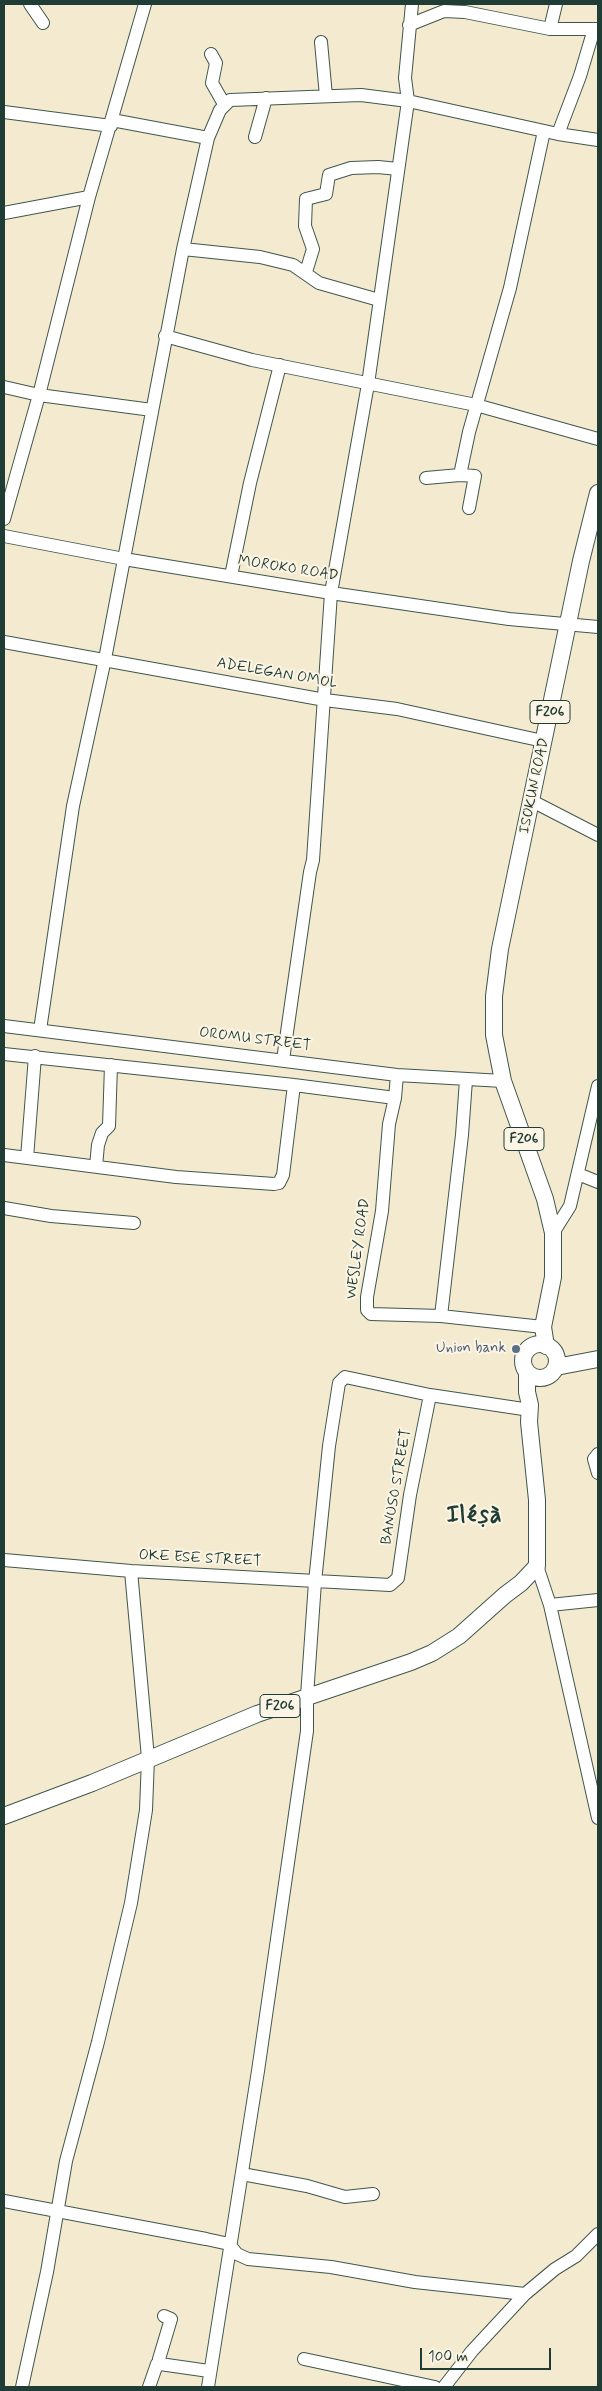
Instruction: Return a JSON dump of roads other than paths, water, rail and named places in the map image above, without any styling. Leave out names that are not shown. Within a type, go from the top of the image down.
[{"type":"main road","name":"ISOKUN ROAD","points":[[503,1081],[494,1035],[493,1016],[500,949],[581,561],[598,494]]},
{"type":"main road","name":"F206","points":[[4,1816],[92,1783],[148,1758],[307,1696],[380,1674],[432,1653],[459,1636],[505,1595],[521,1584],[537,1566],[537,1500],[530,1428],[530,1407],[527,1392],[527,1372],[523,1358],[543,1327],[553,1277],[553,1233],[545,1198],[503,1081]]},
{"type":"main road","name":"F206","points":[[543,1327],[550,1348],[557,1360],[551,1371]]},
{"type":"main road","points":[[529,1348],[538,1344],[596,1359]]},
{"type":"main road","points":[[527,1372],[534,1377],[596,1359]]},
{"type":"main road","points":[[530,1407],[551,1371]]},
{"type":"street","points":[[30,4],[43,23]]},
{"type":"street","points":[[4,519],[144,4]]},
{"type":"street","points":[[282,1060],[312,866],[331,593],[368,384],[408,100],[405,78],[412,4]]},
{"type":"street","points":[[550,29],[556,4]]},
{"type":"street","points":[[409,25],[444,12],[465,12],[550,29],[596,29],[558,134]]},
{"type":"street","points":[[321,42],[326,96]]},
{"type":"street","points":[[211,54],[216,63],[212,83],[224,104]]},
{"type":"street","points":[[40,1030],[73,806],[105,659],[183,249],[208,138],[224,104],[230,100],[361,95],[408,100],[558,134],[598,140]]},
{"type":"street","points":[[255,137],[266,98]]},
{"type":"street","points":[[4,112],[35,118],[112,123],[208,138]]},
{"type":"street","points":[[460,475],[476,404],[510,288],[544,131]]},
{"type":"street","points":[[306,272],[313,249],[305,226],[306,199],[326,194],[328,175],[350,168],[378,167],[398,169]]},
{"type":"street","points":[[4,213],[90,197]]},
{"type":"street","points":[[183,249],[260,258],[293,265],[306,272],[319,283],[379,300]]},
{"type":"street","points":[[166,336],[220,352],[368,384],[476,404],[598,439]]},
{"type":"street","points":[[231,576],[250,483],[280,365]]},
{"type":"street","points":[[4,387],[39,395],[152,410]]},
{"type":"street","points":[[426,478],[460,475],[475,476],[470,508]]},
{"type":"street","name":"MOROKO ROAD","points":[[4,536],[124,559],[331,593],[509,619],[598,626]]},
{"type":"street","name":"ADELEGAN OMOL","points":[[4,642],[325,700],[397,709],[543,742]]},
{"type":"street","points":[[532,801],[598,835]]},
{"type":"street","name":"OROMU STREET","points":[[4,1026],[397,1075],[503,1081]]},
{"type":"street","points":[[4,1054],[294,1085],[395,1098]]},
{"type":"street","points":[[27,1158],[35,1056]]},
{"type":"street","points":[[96,1166],[98,1145],[102,1133],[109,1126],[111,1065]]},
{"type":"street","name":"WESLEY ROAD","points":[[397,1075],[395,1098],[389,1124],[382,1211],[367,1297],[367,1310],[371,1314],[441,1316],[543,1327]]},
{"type":"street","points":[[441,1316],[466,1080]]},
{"type":"street","points":[[4,1155],[227,1182],[279,1183],[283,1175],[294,1085]]},
{"type":"street","points":[[553,1233],[570,1206],[598,1086]]},
{"type":"street","points":[[578,1174],[598,1182]]},
{"type":"street","points":[[4,1208],[51,1216],[134,1223]]},
{"type":"street","points":[[208,2387],[229,2244],[242,2174],[307,1731],[307,1696],[315,1582],[328,1446],[339,1383],[346,1377],[430,1395],[530,1407]]},
{"type":"street","name":"BANUSO STREET","points":[[394,1583],[398,1578],[410,1495],[430,1395]]},
{"type":"street","points":[[598,1454],[594,1459],[598,1473]]},
{"type":"street","name":"OKE ESE STREET","points":[[4,1560],[131,1572],[315,1582],[390,1585],[394,1583]]},
{"type":"street","points":[[537,1566],[550,1605],[597,1812]]},
{"type":"street","points":[[22,2387],[47,2272],[66,2161],[98,2042],[131,1904],[146,1810],[148,1758],[131,1572]]},
{"type":"street","points":[[550,1605],[598,1600]]},
{"type":"street","points":[[242,2174],[307,2186],[346,2197],[373,2194]]},
{"type":"street","points":[[4,2201],[229,2244],[237,2254],[248,2259],[331,2267],[415,2282],[525,2294]]},
{"type":"street","points":[[444,2387],[472,2351],[525,2294],[555,2269],[576,2256],[598,2234]]},
{"type":"street","points":[[149,2387],[159,2362],[171,2319],[164,2316]]},
{"type":"street","points":[[304,2360],[435,2387]]},
{"type":"street","points":[[159,2362],[172,2367],[209,2372]]},
{"type":"place","name":"Union bank","points":[[516,1349]]},
{"type":"district","name":"Iléṣà","points":[[474,1517]]}]
